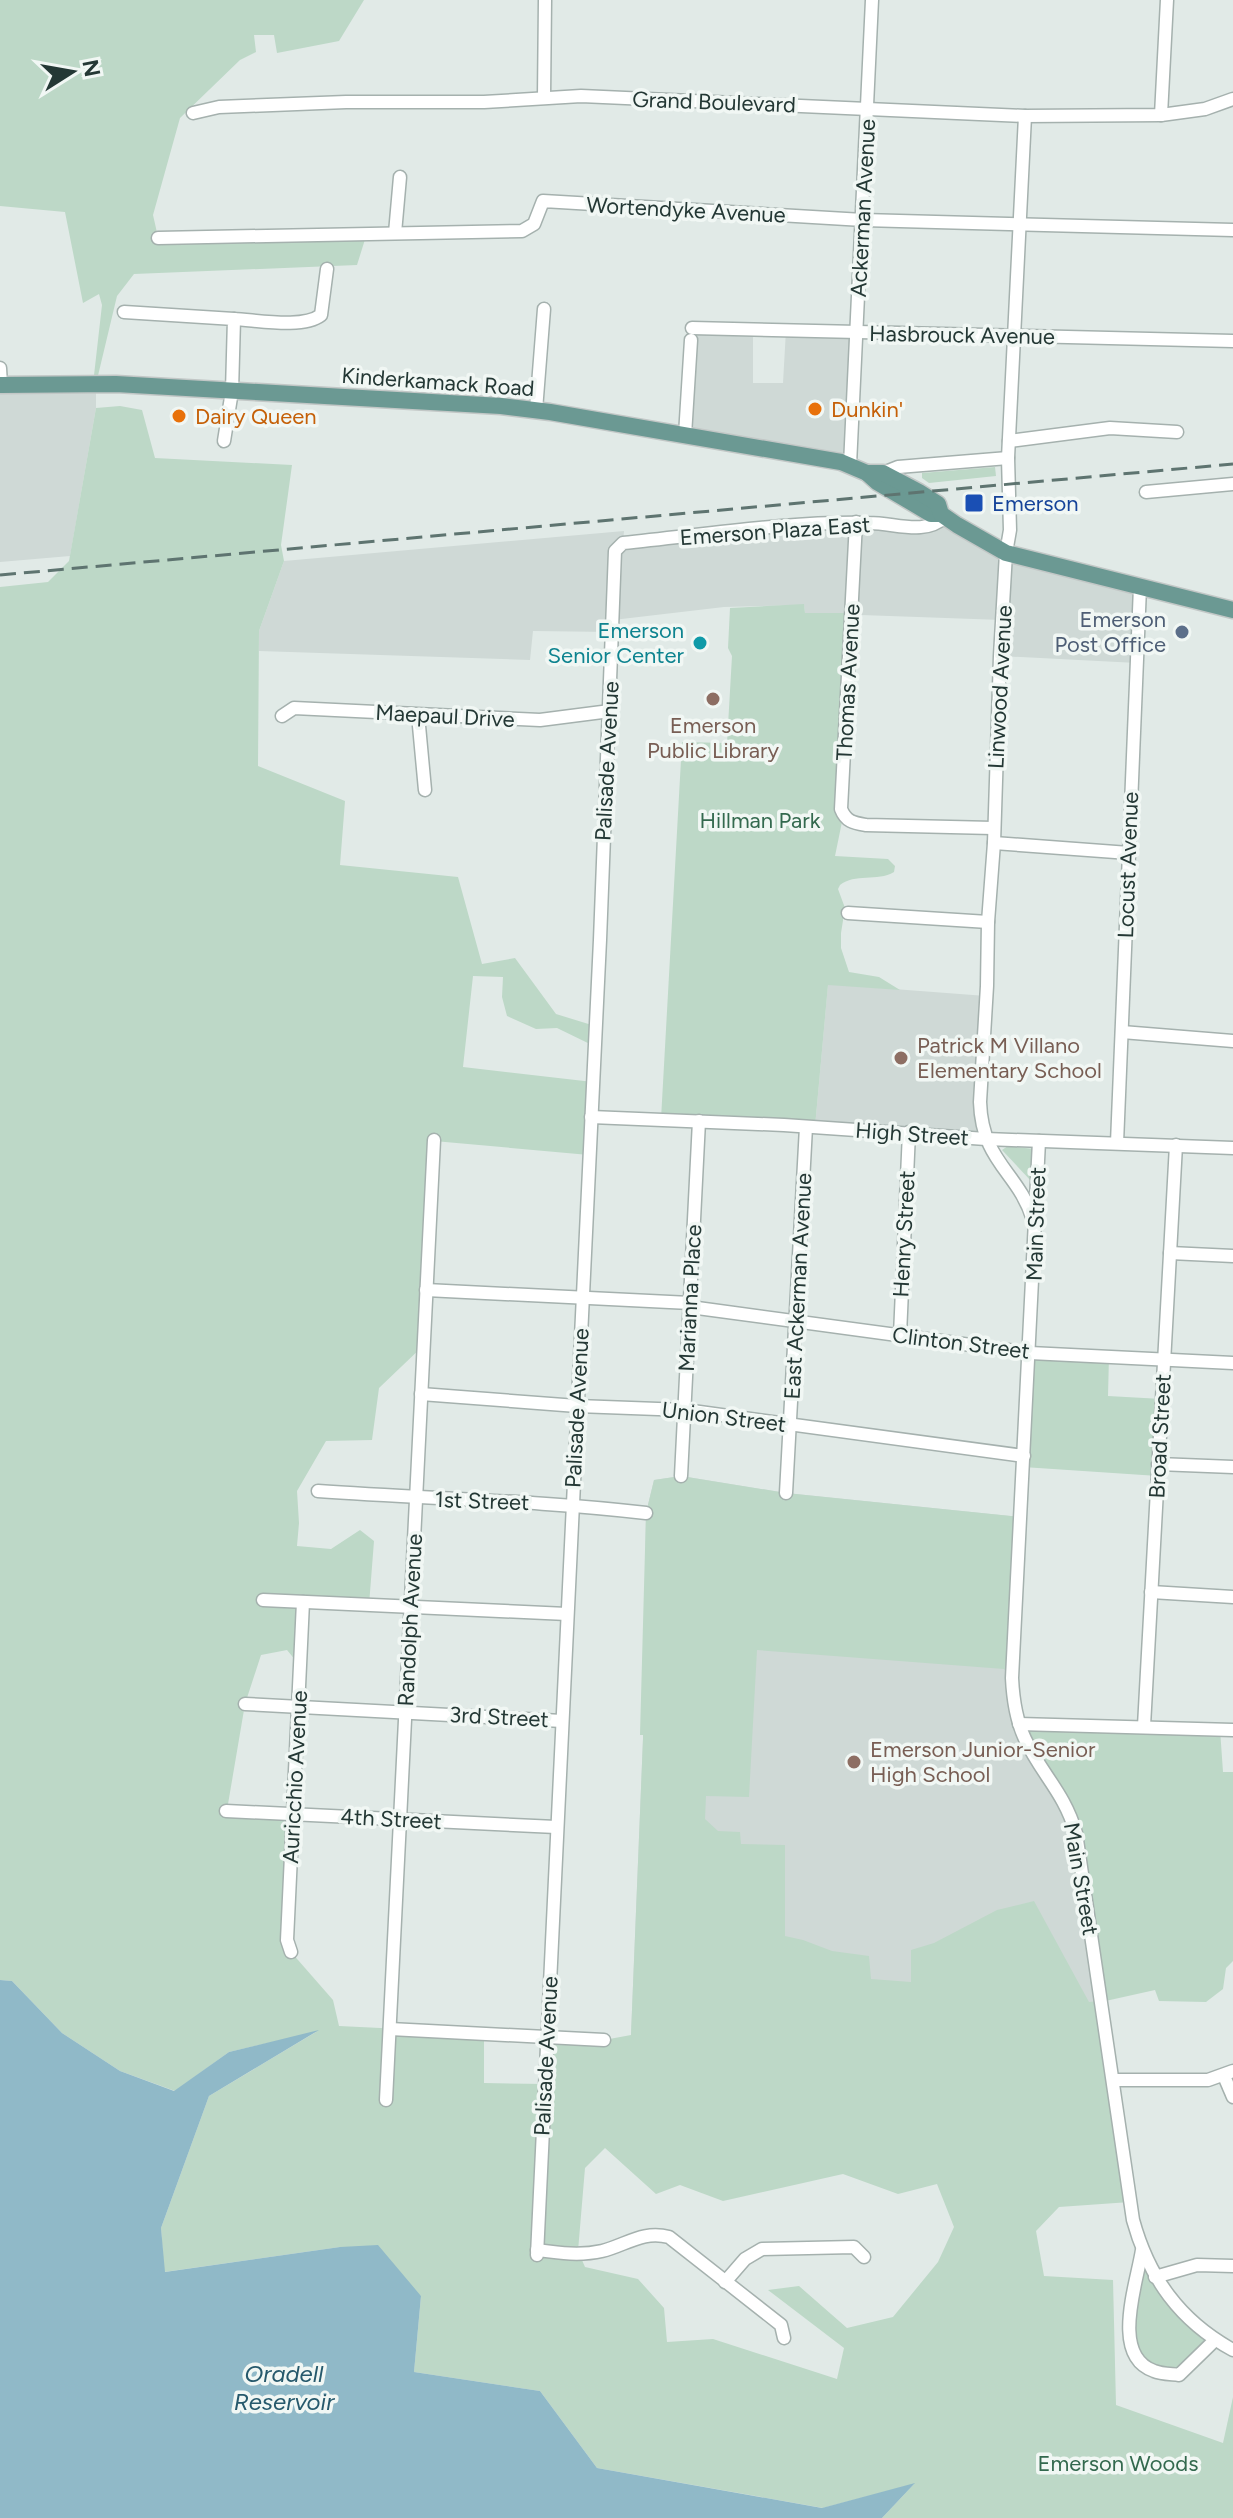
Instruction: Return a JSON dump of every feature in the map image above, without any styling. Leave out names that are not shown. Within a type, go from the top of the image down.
[{"type":"main road","name":"Kinderkamack Road","points":[[0,385],[116,384],[536,410],[850,465],[875,473],[877,482],[931,514],[943,515],[971,535],[1006,553],[1233,610]]},
{"type":"street","points":[[544,97],[545,0]]},
{"type":"street","name":"Ackerman Avenue","points":[[850,465],[872,0]]},
{"type":"street","points":[[1161,115],[1167,0]]},
{"type":"street","name":"Grand Boulevard","points":[[193,113],[219,107],[346,102],[484,102],[581,96],[1025,116],[1161,115],[1205,109],[1233,99]]},
{"type":"street","name":"Linwood Avenue","points":[[1025,116],[1008,458],[1010,530],[1006,553],[980,1119],[997,1162],[1029,1208],[1035,1243]]},
{"type":"street","points":[[395,233],[400,177]]},
{"type":"street","name":"Wortendyke Avenue","points":[[158,238],[522,231],[534,224],[543,201],[863,220],[1233,230]]},
{"type":"street","points":[[124,312],[306,322],[321,315],[327,269]]},
{"type":"street","points":[[536,410],[544,309]]},
{"type":"street","points":[[224,441],[232,391],[234,319]]},
{"type":"street","name":"Hasbrouck Avenue","points":[[685,435],[691,334],[857,332],[1233,341]]},
{"type":"street","points":[[0,368],[0,385]]},
{"type":"street","points":[[1009,441],[1110,428],[1177,432]]},
{"type":"street","points":[[875,473],[898,467],[1008,458]]},
{"type":"street","points":[[1146,492],[1233,484]]},
{"type":"street","name":"Emerson Plaza East","points":[[615,562],[615,551],[623,543],[856,522],[927,528],[943,515]]},
{"type":"street","name":"Thomas Avenue","points":[[856,522],[841,809],[848,820],[866,825],[993,828]]},
{"type":"street","name":"Palisade Avenue","points":[[615,562],[537,2252],[587,2254],[640,2236],[660,2235],[678,2243],[725,2282]]},
{"type":"street","name":"Locust Avenue","points":[[1117,1143],[1140,587]]},
{"type":"street","name":"Maepaul Drive","points":[[282,716],[294,708],[540,720],[610,711]]},
{"type":"street","points":[[418,715],[425,790]]},
{"type":"street","points":[[994,843],[1129,853]]},
{"type":"street","points":[[848,913],[988,922]]},
{"type":"street","points":[[1122,1032],[1233,1041]]},
{"type":"street","name":"High Street","points":[[591,1117],[909,1132],[986,1139],[1233,1148]]},
{"type":"street","name":"Marianna Place","points":[[681,1476],[699,1121]]},
{"type":"street","name":"East Ackerman Avenue","points":[[786,1493],[806,1127]]},
{"type":"street","name":"Henry Street","points":[[900,1335],[909,1132]]},
{"type":"street","name":"Randolph Avenue","points":[[386,2100],[434,1140]]},
{"type":"street","name":"Main Street","points":[[1039,1141],[1012,1678],[1019,1724],[1034,1755],[1065,1801],[1076,1833],[1133,2220],[1142,2250],[1155,2277],[1186,2316],[1215,2340],[1233,2350]]},
{"type":"street","name":"Broad Street","points":[[1144,1726],[1176,1145]]},
{"type":"street","points":[[1170,1253],[1233,1256]]},
{"type":"street","name":"Clinton Street","points":[[426,1290],[690,1305],[1030,1353],[1233,1363]]},
{"type":"street","name":"Union Street","points":[[421,1394],[577,1406],[685,1410],[1024,1456]]},
{"type":"street","points":[[1158,1464],[1233,1467]]},
{"type":"street","name":"1st Street","points":[[318,1491],[417,1499],[573,1504],[646,1513]]},
{"type":"street","points":[[1151,1592],[1233,1597]]},
{"type":"street","points":[[263,1600],[567,1614]]},
{"type":"street","name":"Auricchio Avenue","points":[[291,1952],[287,1940],[303,1602]]},
{"type":"street","name":"3rd Street","points":[[245,1704],[562,1721]]},
{"type":"street","points":[[1019,1724],[1233,1730]]},
{"type":"street","name":"4th Street","points":[[226,1811],[556,1827]]},
{"type":"street","points":[[390,2029],[604,2040]]},
{"type":"street","points":[[1113,2080],[1208,2080],[1228,2074],[1233,2097]]},
{"type":"street","points":[[784,2338],[781,2325],[725,2282],[745,2259],[762,2249],[854,2247],[864,2257]]},
{"type":"street","points":[[1142,2250],[1128,2331],[1132,2353],[1153,2371],[1179,2375],[1215,2340]]},
{"type":"street","points":[[1155,2277],[1197,2265],[1233,2266]]},
{"type":"shaded area","points":[[692,328],[753,330],[753,383],[783,383],[786,330],[857,332],[850,465],[685,435]]},
{"type":"shaded area","points":[[96,384],[96,408],[70,556],[0,562],[0,385]]},
{"type":"shaded area","points":[[938,523],[1140,587],[1137,663],[1000,656],[1002,620],[805,613],[804,605],[724,607],[613,620],[612,632],[533,631],[530,660],[259,651],[259,631],[284,561],[624,531],[623,542],[819,524]]},
{"type":"shaded area","name":"Patrick M Villano Elementary School","points":[[828,984],[986,996],[983,1137],[815,1127]]},
{"type":"shaded area","points":[[681,1476],[786,1493],[1021,1517],[1015,1707],[1065,1801],[1101,2001],[1032,2011],[631,2035],[643,1739],[646,1513],[654,1480]]},
{"type":"green space","points":[[0,0],[364,0],[339,41],[277,53],[274,35],[254,35],[256,52],[240,60],[180,118],[153,215],[158,237],[367,233],[357,265],[134,274],[117,296],[96,384],[93,384],[102,305],[99,294],[83,303],[65,212],[0,206]]},
{"type":"green space","name":"Emerson Woods","points":[[120,406],[142,410],[155,458],[292,465],[281,545],[284,561],[259,631],[258,766],[345,801],[340,865],[458,877],[482,964],[515,958],[556,1014],[595,1026],[594,1046],[557,1028],[536,1029],[507,1016],[502,997],[503,977],[473,976],[463,1067],[593,1082],[589,1155],[434,1141],[424,1345],[379,1388],[372,1440],[326,1441],[297,1491],[297,1546],[331,1549],[360,1530],[374,1541],[369,1605],[303,1602],[301,1667],[287,1650],[261,1655],[245,1704],[227,1810],[294,1814],[291,1952],[333,2000],[339,2026],[484,2033],[484,2083],[545,2084],[547,2037],[604,2040],[631,2035],[643,1739],[640,1735],[646,1513],[654,1480],[681,1476],[786,1493],[1021,1517],[1012,1678],[1004,1669],[757,1650],[749,1797],[706,1796],[705,1819],[718,1831],[740,1832],[741,1844],[785,1845],[785,1936],[832,1951],[869,1956],[871,1979],[911,1982],[911,1950],[934,1943],[997,1910],[1034,1901],[1089,2002],[1100,2001],[1076,1833],[1019,1724],[1220,1729],[1223,1772],[1233,1772],[1233,1961],[1226,1968],[1223,1989],[1206,2002],[1159,2001],[1155,1990],[1101,2002],[1130,2202],[1059,2207],[1036,2231],[1044,2276],[1113,2280],[1116,2405],[1223,2443],[1233,2397],[1233,2518],[882,2518],[914,2484],[823,2508],[597,2468],[540,2391],[414,2372],[421,2296],[340,2247],[164,2272],[161,2228],[209,2096],[316,2032],[229,2052],[175,2091],[120,2071],[62,2033],[12,1981],[0,1980],[0,587],[48,582],[69,561],[96,408]],"holes":[[[605,2148],[656,2194],[680,2185],[723,2201],[843,2174],[898,2194],[937,2184],[954,2227],[938,2262],[893,2317],[847,2328],[799,2286],[768,2290],[844,2348],[837,2379],[713,2339],[667,2342],[664,2308],[638,2279],[585,2267],[578,2251],[585,2168]]]},
{"type":"green space","points":[[995,467],[996,476],[929,483],[922,478],[922,473]]},
{"type":"green space","name":"Hillman Park","points":[[804,604],[805,613],[850,613],[843,817],[835,856],[888,859],[895,866],[894,872],[887,875],[852,879],[840,885],[838,889],[845,908],[841,948],[849,972],[879,977],[900,990],[828,985],[815,1127],[661,1119],[682,742],[727,743],[732,656],[728,648],[730,608]]},
{"type":"green space","points":[[1008,1146],[1034,1149],[1032,1182],[1002,1150]]},
{"type":"green space","points":[[1030,1353],[1109,1356],[1108,1396],[1162,1399],[1158,1476],[1023,1467]]},
{"type":"green space","points":[[1142,2250],[1155,2277],[1215,2340],[1179,2375],[1153,2371],[1129,2344]]},
{"type":"water","name":"Oradell Reservoir","points":[[0,1980],[12,1981],[62,2033],[120,2071],[174,2091],[229,2052],[319,2030],[209,2096],[161,2228],[165,2272],[340,2247],[378,2245],[421,2296],[414,2372],[540,2391],[597,2468],[822,2508],[915,2483],[882,2518],[0,2518]]},
{"type":"railway","points":[[0,575],[1233,464]]},
{"type":"place","name":"Dunkin'","points":[[815,409]]},
{"type":"place","name":"Dairy Queen","points":[[179,416]]},
{"type":"place","name":"Emerson","points":[[974,503]]},
{"type":"place","name":"Emerson Post Office","points":[[1182,632]]},
{"type":"place","name":"Emerson Senior Center","points":[[700,643]]},
{"type":"place","name":"Emerson Public Library","points":[[713,699]]},
{"type":"place","name":"Patrick M Villano Elementary School","points":[[901,1058]]},
{"type":"place","name":"Emerson Junior-Senior High School","points":[[854,1762]]}]
